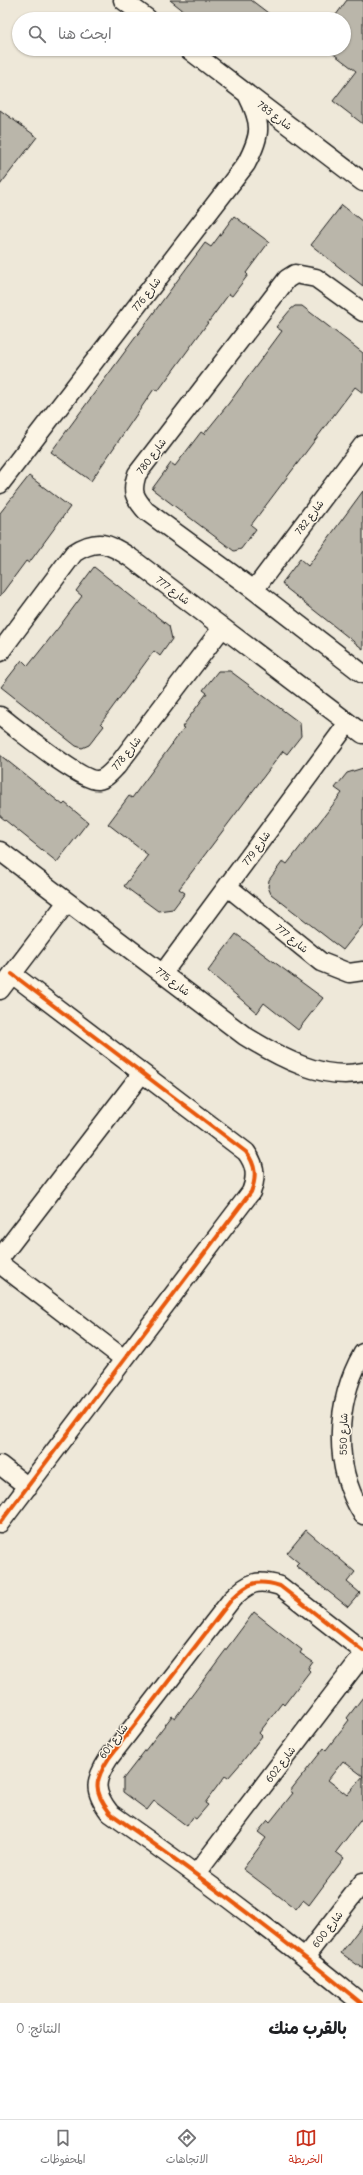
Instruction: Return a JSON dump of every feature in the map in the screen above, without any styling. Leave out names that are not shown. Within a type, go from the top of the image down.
[{"type":"street","points":[[123,0],[139,12]]},
{"type":"street","name":"شارع 783","points":[[197,56],[363,182]]},
{"type":"street","name":"شارع 776","points":[[0,484],[246,164],[256,146],[260,126],[254,108],[247,94]]},
{"type":"street","name":"شارع 780","points":[[363,312],[316,278],[295,274],[287,279],[137,474],[133,485],[137,501],[146,511],[254,590],[363,674]]},
{"type":"street","name":"شارع 782","points":[[254,590],[363,445]]},
{"type":"street","name":"شارع 777","points":[[0,652],[74,553],[87,545],[100,543],[120,550],[363,734]]},
{"type":"street","name":"شارع 778","points":[[0,716],[81,776],[98,780],[106,777],[117,766],[222,628]]},
{"type":"street","name":"شارع 779","points":[[163,973],[348,723]]},
{"type":"street","name":"شارع 775","points":[[0,851],[245,1036],[292,1062],[314,1069],[335,1072],[363,1072]]},
{"type":"street","name":"شارع 777","points":[[228,887],[321,962],[349,974],[363,970]]},
{"type":"street","points":[[0,990],[67,902]]},
{"type":"street","points":[[0,1524],[251,1192],[255,1178],[253,1164],[246,1152],[12,974]]},
{"type":"street","points":[[0,1258],[142,1073]]},
{"type":"street","points":[[0,1264],[124,1359]]},
{"type":"street","name":"شارع 550","points":[[363,1353],[350,1381],[343,1406],[340,1432],[342,1459],[348,1483],[363,1515]]},
{"type":"street","points":[[0,1465],[28,1487]]},
{"type":"street","name":"شارع 601","points":[[361,2003],[305,1957],[196,1874],[110,1813],[100,1799],[97,1784],[100,1772],[109,1758],[232,1600],[253,1582],[268,1583],[280,1586],[363,1651]]},
{"type":"street","name":"شارع 602","points":[[196,1874],[363,1655]]},
{"type":"street","name":"شارع 600","points":[[305,1957],[363,1882]]},
{"type":"building","points":[[170,0],[251,0],[267,12],[185,12]]},
{"type":"building","points":[[347,0],[363,0],[363,124],[333,101],[356,71],[336,56],[351,56],[351,12],[338,12]]},
{"type":"building","points":[[0,110],[37,137],[0,185]]},
{"type":"building","points":[[342,205],[363,222],[363,286],[311,245]]},
{"type":"building","points":[[234,216],[269,242],[246,273],[248,275],[232,296],[229,294],[158,391],[154,389],[91,481],[51,452],[205,243],[211,247]]},
{"type":"building","points":[[295,306],[302,306],[363,353],[363,393],[355,387],[251,525],[256,529],[241,549],[234,551],[152,489],[171,463],[175,466],[201,432],[204,434],[229,403],[282,331],[276,327]]},
{"type":"building","points":[[29,476],[70,507],[29,563],[26,561],[0,596],[0,513]]},
{"type":"building","points":[[363,491],[363,649],[286,588],[282,583],[300,559],[308,566]]},
{"type":"building","points":[[94,567],[169,626],[172,639],[160,656],[154,651],[101,723],[104,726],[89,745],[82,748],[76,746],[1,687],[22,660],[28,666],[59,627],[82,596],[76,591]]},
{"type":"building","points":[[218,671],[230,671],[300,723],[301,736],[287,754],[283,751],[179,889],[185,893],[173,909],[158,911],[124,886],[148,855],[108,824],[129,796],[132,798],[184,728],[182,727],[207,693],[203,690]]},
{"type":"building","points":[[0,755],[63,805],[65,803],[88,822],[57,862],[0,816]]},
{"type":"building","points":[[363,768],[363,925],[343,950],[271,894],[268,887],[269,880],[283,861],[287,864],[342,793],[335,788],[347,773]]},
{"type":"building","points":[[236,934],[323,998],[298,1030],[264,1003],[257,1013],[208,971]]},
{"type":"building","points":[[306,1530],[355,1572],[347,1582],[360,1593],[348,1607],[296,1566],[299,1563],[287,1553]]},
{"type":"building","points":[[254,1612],[302,1650],[300,1653],[313,1662],[308,1669],[310,1671],[284,1705],[282,1703],[259,1733],[262,1736],[242,1762],[228,1778],[225,1776],[205,1803],[208,1805],[196,1819],[193,1817],[187,1826],[154,1801],[147,1810],[123,1792],[123,1779],[172,1716],[175,1718]]},
{"type":"building","points":[[363,1697],[363,1776],[363,1817],[336,1852],[344,1858],[309,1905],[303,1900],[296,1909],[243,1869],[266,1838],[258,1832],[268,1820],[270,1822],[293,1793],[290,1791],[324,1748],[326,1750],[349,1720],[347,1718]],"holes":[[[343,1761],[363,1776],[347,1795],[328,1780]]]},
{"type":"building","points":[[363,1924],[363,1969],[341,1953]]},
{"type":"cycle path","points":[[0,1523],[251,1192],[255,1176],[254,1166],[246,1152],[12,974]]},
{"type":"cycle path","points":[[361,2003],[300,1953],[237,1905],[110,1813],[104,1805],[98,1792],[98,1780],[100,1773],[109,1758],[232,1599],[243,1589],[249,1586],[259,1583],[280,1586],[363,1651]]}]
